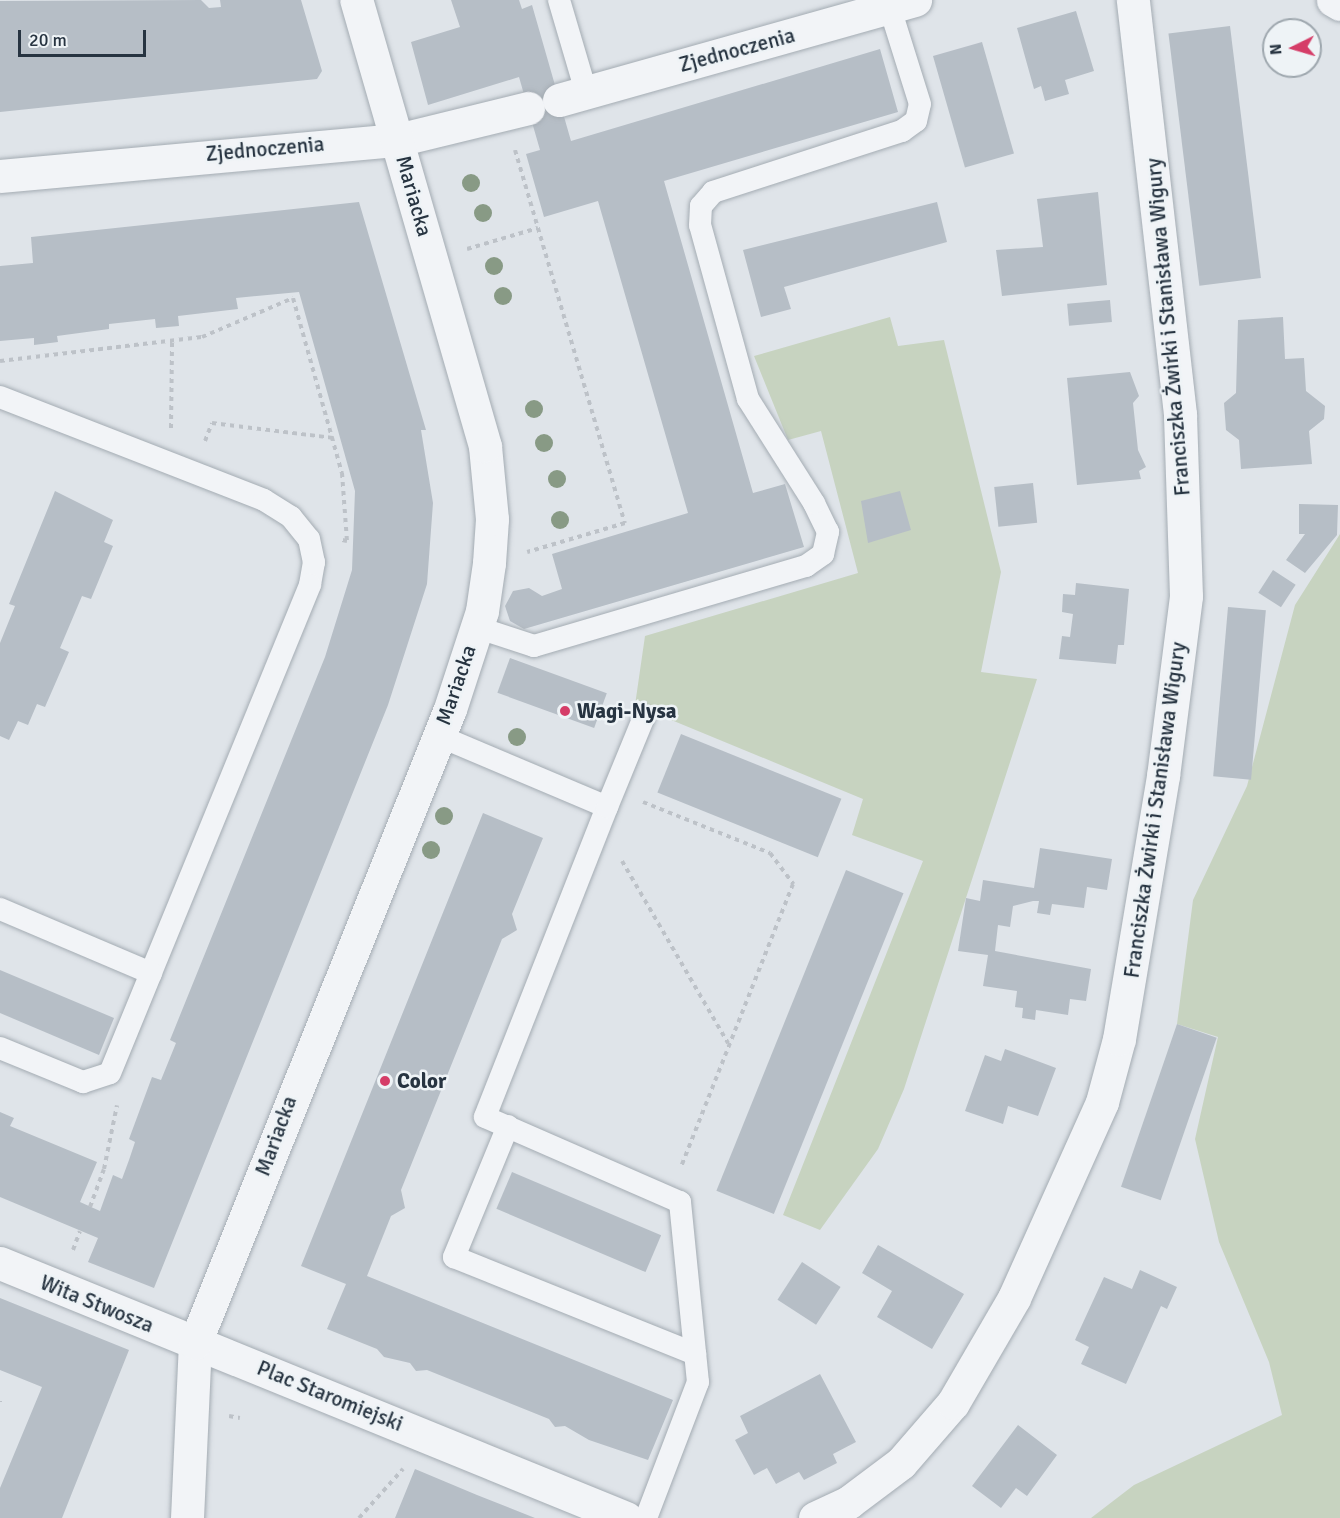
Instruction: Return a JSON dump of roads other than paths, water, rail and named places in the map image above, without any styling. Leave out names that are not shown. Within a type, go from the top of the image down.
[{"type":"street","name":"Mariacka","points":[[195,1343],[439,736],[476,627],[489,563],[492,519],[485,446],[433,259],[356,0]]},
{"type":"street","name":"Franciszka Żwirki i Stanisława Wigury","points":[[815,1518],[849,1502],[901,1463],[953,1403],[1019,1288],[1102,1102],[1119,1040],[1163,776],[1186,596],[1180,414],[1133,0]]},
{"type":"street","points":[[1333,0],[1340,4]]},
{"type":"street","name":"Zjednoczenia","points":[[0,176],[397,140],[544,104],[903,4]]},
{"type":"street","name":"Wita Stwosza","points":[[0,1263],[195,1343]]},
{"type":"street","points":[[187,1518],[195,1343]]},
{"type":"street","name":"Plac Staromiejski","points":[[195,1343],[626,1518]]},
{"type":"lane","points":[[544,104],[560,0]]},
{"type":"lane","points":[[476,627],[534,646],[806,566],[823,554],[828,532],[814,503],[748,399],[700,225],[701,206],[713,192],[902,131],[915,121],[920,104],[903,4]]},
{"type":"lane","points":[[0,397],[264,500],[291,518],[309,539],[314,562],[310,585],[110,1073],[83,1082],[0,1048]]},
{"type":"lane","points":[[644,717],[485,1117],[680,1202],[698,1382],[646,1518]]},
{"type":"lane","points":[[439,736],[607,807]]},
{"type":"lane","points":[[0,909],[151,973]]},
{"type":"lane","points":[[508,1126],[454,1257],[694,1354]]},
{"type":"place","name":"Wagi-Nysa","points":[[565,711]]},
{"type":"place","name":"Color","points":[[385,1081]]}]
